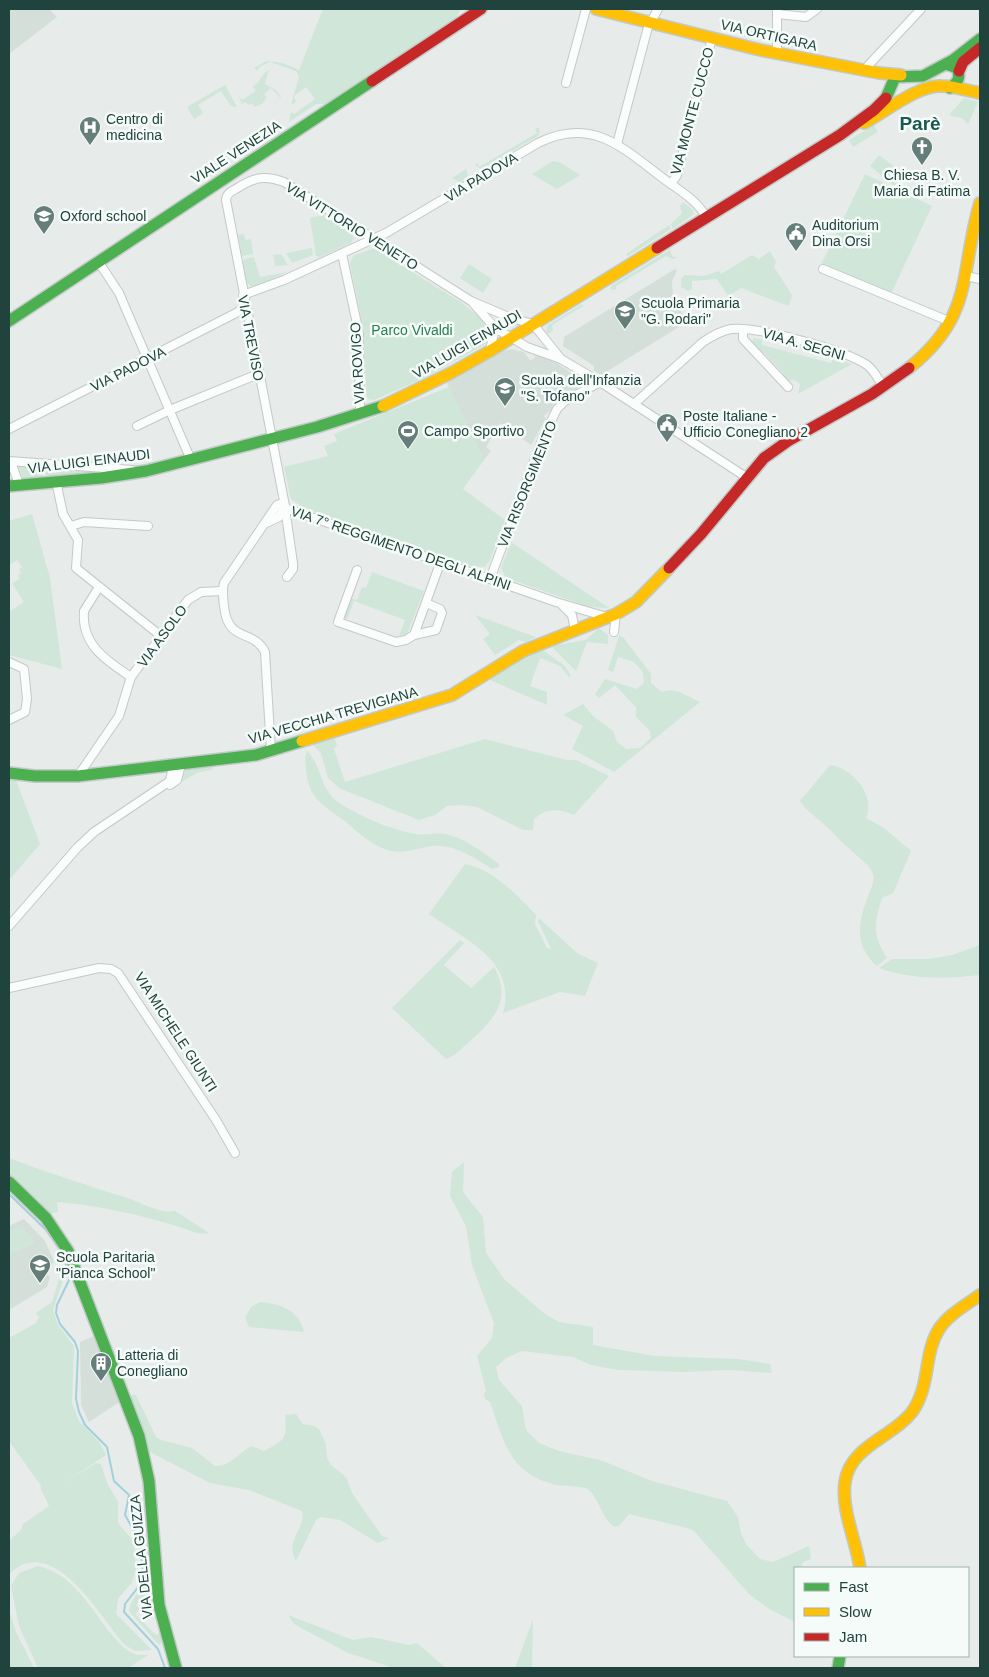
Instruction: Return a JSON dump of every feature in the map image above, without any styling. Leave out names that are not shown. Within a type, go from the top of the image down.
[{"type":"street","points":[[454,27],[467,9]]},
{"type":"street","name":"VIALE VENEZIA","points":[[9,321],[481,9]]},
{"type":"street","points":[[566,83],[586,9]]},
{"type":"street","name":"VIA ORTIGARA","points":[[596,9],[777,53],[905,77]]},
{"type":"street","points":[[617,144],[649,22],[658,9]]},
{"type":"street","points":[[777,53],[777,11],[806,17],[817,9]]},
{"type":"street","points":[[864,70],[921,9]]},
{"type":"street","name":"VIA MONTE CUCCO","points":[[671,184],[677,175],[712,38]]},
{"type":"street","name":"VIA LUIGI EINAUDI","points":[[840,135],[883,103],[892,79],[923,76],[942,67],[980,39]]},
{"type":"street","points":[[945,87],[956,85],[963,62],[980,48]]},
{"type":"street","points":[[954,65],[968,86],[980,93],[945,87],[936,76],[942,67],[954,65]]},
{"type":"street","points":[[879,73],[893,97],[900,100]]},
{"type":"street","points":[[905,77],[914,88],[912,94]]},
{"type":"street","name":"VIA LUIGI EINAUDI","points":[[14,485],[146,471],[272,440],[360,414],[429,384],[490,351],[840,135],[878,116],[900,100],[907,99],[912,94],[926,88],[945,87]]},
{"type":"street","name":"VIA PADOVA","points":[[243,295],[261,290],[373,240],[550,137],[579,132],[600,136],[617,144],[698,206],[706,217]]},
{"type":"street","points":[[235,171],[243,184]]},
{"type":"street","name":"VIA VITTORIO VENETO","points":[[243,184],[262,177],[284,182],[471,301],[511,318],[533,324],[561,359]]},
{"type":"street","name":"VIA TREVISO","points":[[243,184],[229,193],[226,200],[283,503]]},
{"type":"street","name":"VIA VECCHIA TREVIGIANA","points":[[9,773],[35,776],[78,776],[177,766],[271,752],[452,695],[523,651],[612,616],[636,602],[717,516],[746,477],[764,458],[883,386],[923,358],[939,341],[951,322],[962,297],[980,203]]},
{"type":"street","name":"VIA ROVIGO","points":[[342,254],[359,333],[360,414]]},
{"type":"street","points":[[98,261],[119,293],[191,460]]},
{"type":"street","points":[[823,269],[951,322]]},
{"type":"street","points":[[966,276],[980,279]]},
{"type":"street","name":"VIA VITTORIO VENETO","points":[[471,301],[496,328],[513,336],[527,347],[561,359],[600,382],[746,477]]},
{"type":"street","name":"VIA PADOVA","points":[[9,429],[238,312],[245,305]]},
{"type":"street","points":[[511,318],[513,336]]},
{"type":"street","points":[[490,351],[496,328]]},
{"type":"street","name":"VIA A. SEGNI","points":[[743,329],[743,339],[788,388]]},
{"type":"street","name":"VIA A. SEGNI","points":[[634,404],[703,342],[723,331],[743,329],[834,351],[867,366],[883,386]]},
{"type":"street","points":[[137,426],[170,410],[258,374]]},
{"type":"street","name":"VIA RISORGIMENTO","points":[[490,579],[542,440],[557,409],[565,401],[600,382]]},
{"type":"street","points":[[14,485],[10,461],[146,471]]},
{"type":"street","points":[[56,481],[63,514],[78,540],[76,568],[161,636]]},
{"type":"street","points":[[271,752],[266,652],[259,644],[234,630],[227,623],[222,591],[224,583],[266,523],[279,517],[283,503]]},
{"type":"street","name":"VIA 7° REGGIMENTO DEGLI ALPINI","points":[[286,577],[293,569],[293,563],[283,503],[556,602],[612,616]]},
{"type":"street","points":[[71,526],[84,522],[148,526]]},
{"type":"street","points":[[414,635],[441,561]]},
{"type":"street","points":[[357,570],[338,622],[396,642],[406,640],[414,635],[436,630],[442,613],[440,609],[426,603]]},
{"type":"street","name":"VIA ASOLO","points":[[99,587],[84,612],[88,639],[98,654],[132,677]]},
{"type":"street","name":"VIA ASOLO","points":[[78,776],[119,716],[132,677],[192,596],[206,591],[222,591]]},
{"type":"street","name":"VIA 7° REGGIMENTO DEGLI ALPINI","points":[[556,602],[570,611],[580,629]]},
{"type":"street","points":[[580,629],[586,617],[581,609]]},
{"type":"street","points":[[612,616],[614,632]]},
{"type":"street","points":[[9,662],[24,669],[26,708],[25,712],[9,720]]},
{"type":"street","points":[[9,926],[90,836],[104,824],[170,781],[177,766]]},
{"type":"street","name":"VIA MICHELE GIUNTI","points":[[9,988],[98,968],[118,972],[165,1046],[216,1120],[235,1153]]},
{"type":"street","name":"VIA DELLA GUIZZA","points":[[9,1182],[46,1218],[68,1251],[139,1436],[148,1472],[159,1605],[176,1668]]},
{"type":"street","points":[[860,1567],[846,1498],[845,1481],[852,1464],[909,1415],[926,1389],[936,1335],[946,1321],[980,1295]]},
{"type":"shaded area","points":[[9,9],[49,9],[57,17],[9,54]]},
{"type":"shaded area","name":"Scuola Primaria \"G. Rodari\"","points":[[675,269],[677,271],[672,281],[673,298],[687,322],[601,375],[594,371],[594,366],[563,346],[564,337]]},
{"type":"shaded area","name":"Scuola dell'Infanzia \"S. Tofano\"","points":[[512,349],[524,352],[530,360],[534,359],[535,355],[557,363],[578,378],[579,385],[575,390],[554,403],[550,412],[544,416],[546,419],[531,445],[500,423],[486,447],[491,451],[484,460],[447,383],[504,351]]},
{"type":"shaded area","points":[[24,1219],[45,1241],[54,1261],[46,1273],[50,1277],[47,1287],[9,1310],[9,1226]]},
{"type":"shaded area","points":[[96,1335],[121,1401],[89,1422],[81,1405],[80,1342]]},
{"type":"green space","points":[[323,9],[461,9],[455,19],[327,104],[316,104],[289,122],[291,112],[294,114],[315,99],[306,87],[294,96],[296,102],[291,105],[299,77],[296,71],[270,62],[259,67],[258,71],[254,68],[225,85],[237,107],[231,106],[221,91],[198,105],[203,113],[194,119],[187,107],[266,61],[283,63],[299,70]]},
{"type":"green space","points":[[269,70],[265,84],[276,90],[281,97],[274,104],[280,97],[271,88],[264,94],[267,97],[262,104],[254,107],[252,103],[248,105],[246,102],[242,104],[238,95],[242,100],[256,91],[253,86]]},
{"type":"green space","points":[[964,98],[978,102],[968,124],[962,118],[949,115]]},
{"type":"green space","points":[[874,125],[878,132],[853,147],[849,140]]},
{"type":"green space","points":[[538,127],[540,131],[538,136],[481,169],[475,165],[477,163],[479,167],[537,133],[535,129]]},
{"type":"green space","points":[[879,155],[904,174],[894,186],[870,166]]},
{"type":"green space","points":[[553,161],[561,163],[580,175],[557,189],[532,174]]},
{"type":"green space","points":[[466,169],[468,176],[460,182],[452,178]]},
{"type":"green space","points":[[865,174],[932,206],[891,294],[820,267]]},
{"type":"green space","points":[[683,202],[692,209],[694,214],[673,229],[671,224],[682,213],[680,206]]},
{"type":"green space","points":[[324,215],[351,233],[354,238],[351,243],[320,257],[316,256],[310,218]]},
{"type":"green space","points":[[669,225],[671,229],[628,256],[626,254]]},
{"type":"green space","points":[[244,234],[245,240],[251,239],[253,254],[242,256],[238,235]]},
{"type":"green space","points":[[312,248],[313,255],[292,263],[286,253]]},
{"type":"green space","name":"Parco Vivaldi","points":[[374,248],[462,303],[480,317],[490,332],[484,345],[422,379],[374,400],[368,399],[366,395],[364,331],[350,264],[353,256]]},
{"type":"green space","points":[[673,248],[670,251],[673,257],[678,257],[673,259],[666,256],[616,286],[616,290],[610,289],[611,286]]},
{"type":"green space","points":[[770,251],[776,262],[774,267],[792,295],[789,306],[741,288],[728,296],[717,279],[692,281],[692,289],[688,291],[681,287],[681,279],[685,275],[704,276],[719,271],[721,274],[752,255],[759,259]]},
{"type":"green space","points":[[281,254],[288,265],[275,266],[273,255]]},
{"type":"green space","points":[[254,257],[260,277],[287,272],[256,286],[250,286],[246,282],[243,262],[245,259]]},
{"type":"green space","points":[[469,264],[492,279],[483,293],[460,278]]},
{"type":"green space","points":[[582,304],[583,306],[552,325],[553,331],[548,334],[546,332],[548,325]]},
{"type":"green space","points":[[754,338],[762,340],[762,345],[831,363],[833,358],[852,364],[798,394],[800,384],[794,380],[787,381],[782,378],[783,373],[761,350],[759,355],[750,344]]},
{"type":"green space","points":[[449,387],[484,460],[463,489],[505,520],[490,560],[485,567],[469,566],[304,508],[291,499],[284,467],[328,456],[324,446],[337,441],[334,434]]},
{"type":"green space","points":[[18,465],[42,466],[43,477],[23,479]]},
{"type":"green space","points":[[45,466],[110,471],[46,477]]},
{"type":"green space","points":[[32,514],[50,578],[62,669],[9,655],[9,612],[24,602],[12,583],[20,579],[18,575],[21,573],[19,569],[22,567],[17,560],[9,565],[9,521]]},
{"type":"green space","points":[[511,542],[609,608],[590,607],[506,578],[501,568]]},
{"type":"green space","points":[[372,572],[424,591],[407,634],[399,636],[405,620],[354,601],[347,619],[343,617],[350,598],[357,600],[362,587],[366,588]]},
{"type":"green space","points":[[475,615],[536,637],[526,642],[519,640],[495,655],[483,639],[490,634]]},
{"type":"green space","points":[[599,628],[608,635],[608,644],[587,642],[576,671],[552,646],[586,640]]},
{"type":"green space","points":[[619,636],[623,637],[651,674],[651,683],[662,692],[677,691],[700,702],[614,772],[572,749],[583,726],[563,715],[583,704],[593,716],[613,731],[617,742],[626,749],[640,748],[651,738],[650,731],[636,717],[636,707],[615,685],[599,698],[595,694],[605,679],[637,689],[644,683],[643,672],[634,662],[618,657],[613,672],[608,670]]},
{"type":"green space","points":[[541,649],[564,665],[571,676],[569,677],[560,666],[540,658],[530,686],[547,692],[547,705],[490,680],[514,661]]},
{"type":"green space","points":[[334,737],[337,745],[334,749],[345,782],[485,739],[567,760],[576,760],[609,776],[574,815],[558,810],[548,811],[534,819],[533,830],[523,830],[477,807],[460,805],[447,806],[435,815],[419,820],[339,788],[328,778],[321,753],[312,744]]},
{"type":"green space","points":[[307,751],[316,763],[324,784],[332,797],[346,807],[397,830],[420,834],[446,834],[453,836],[480,851],[499,864],[499,867],[492,869],[463,852],[448,847],[432,846],[399,852],[381,848],[360,834],[314,796],[310,789],[306,770],[305,760]]},
{"type":"green space","points":[[830,765],[847,771],[860,784],[868,801],[866,818],[884,828],[911,851],[893,893],[882,898],[879,907],[876,929],[882,950],[887,958],[877,966],[864,950],[860,933],[860,924],[872,885],[873,874],[866,864],[808,811],[800,801]]},
{"type":"green space","points":[[210,766],[214,769],[197,773],[176,785],[187,769],[210,768]]},
{"type":"green space","points":[[9,779],[16,780],[40,844],[9,880]]},
{"type":"green space","points":[[465,864],[485,871],[495,877],[521,899],[536,915],[535,924],[547,948],[551,949],[538,921],[539,918],[577,953],[598,963],[585,996],[560,992],[503,1013],[506,995],[503,979],[495,965],[485,953],[429,914]]},
{"type":"green space","points":[[460,940],[464,943],[444,965],[471,988],[494,967],[499,979],[501,1000],[492,1018],[477,1035],[458,1052],[446,1059],[392,1008]]},
{"type":"green space","points":[[980,945],[980,975],[929,978],[904,975],[879,968],[892,959],[929,959],[952,955]]},
{"type":"green space","points":[[9,1158],[157,1210],[175,1211],[209,1233],[198,1233],[134,1215],[72,1203],[57,1202],[58,1212],[47,1214],[9,1175]]},
{"type":"green space","points":[[464,1162],[463,1192],[483,1217],[486,1253],[505,1280],[545,1314],[559,1322],[593,1327],[593,1345],[655,1356],[738,1359],[770,1364],[772,1373],[729,1370],[684,1372],[618,1370],[591,1365],[573,1357],[522,1351],[506,1358],[496,1367],[499,1380],[522,1406],[526,1430],[539,1443],[559,1451],[603,1461],[652,1481],[727,1501],[738,1517],[741,1533],[746,1544],[760,1559],[773,1562],[809,1546],[811,1559],[803,1562],[801,1567],[794,1567],[794,1622],[769,1609],[749,1594],[694,1531],[629,1514],[619,1526],[614,1527],[606,1518],[588,1489],[553,1484],[526,1471],[517,1462],[504,1441],[490,1402],[485,1399],[484,1394],[486,1390],[477,1356],[492,1338],[494,1323],[472,1265],[466,1226],[450,1196],[452,1172]]},
{"type":"green space","points":[[21,1227],[34,1241],[34,1244],[9,1254],[9,1231]]},
{"type":"green space","points":[[65,1274],[53,1310],[58,1325],[74,1346],[72,1403],[79,1421],[100,1443],[106,1455],[61,1485],[96,1463],[101,1464],[107,1483],[118,1502],[118,1523],[134,1542],[136,1571],[132,1582],[118,1599],[116,1614],[152,1650],[135,1651],[125,1645],[89,1599],[59,1570],[43,1563],[26,1564],[9,1574],[9,1541],[21,1530],[23,1524],[49,1506],[40,1487],[42,1487],[9,1441],[9,1338],[36,1323],[39,1317],[36,1313],[52,1302],[59,1279]]},
{"type":"green space","points":[[261,1302],[275,1304],[293,1313],[302,1324],[304,1332],[249,1327],[245,1317],[252,1306]]},
{"type":"green space","points":[[127,1395],[136,1395],[156,1437],[192,1448],[215,1466],[226,1464],[252,1446],[264,1451],[277,1444],[284,1438],[286,1429],[285,1415],[296,1414],[303,1424],[319,1429],[326,1444],[327,1458],[331,1465],[346,1477],[352,1493],[382,1536],[389,1538],[378,1543],[340,1520],[321,1517],[316,1520],[296,1561],[292,1547],[301,1524],[302,1511],[249,1490],[210,1483],[148,1451],[147,1442]]},
{"type":"green space","points":[[142,1533],[149,1538],[152,1597],[147,1593],[136,1605],[140,1609],[135,1614],[156,1635],[161,1633],[162,1640],[160,1646],[129,1611],[133,1600],[147,1579],[147,1551]]},
{"type":"green space","points":[[38,1566],[53,1571],[77,1590],[128,1651],[137,1655],[148,1655],[128,1668],[38,1668],[19,1626],[11,1586],[19,1573]]},
{"type":"green space","points":[[9,1609],[16,1632],[34,1668],[9,1668]]},
{"type":"green space","points":[[288,1615],[353,1640],[371,1637],[409,1645],[417,1643],[446,1668],[394,1668],[348,1653],[294,1624]]},
{"type":"green space","points":[[533,1619],[532,1668],[515,1668]]},
{"type":"waterway","points":[[9,1194],[46,1230],[62,1253],[70,1278],[57,1305],[56,1313],[60,1324],[75,1342],[78,1351],[76,1399],[79,1412],[85,1425],[107,1447],[114,1481],[129,1495],[125,1515],[140,1541],[143,1575],[139,1586],[125,1604],[124,1612],[158,1649],[165,1668]]},
{"type":"traffic: fast","points":[[886,98],[895,77],[923,76],[953,60],[980,39]]},
{"type":"traffic: fast","points":[[946,64],[957,68],[959,74],[957,82],[950,88]]},
{"type":"traffic: fast","points":[[9,321],[372,81]]},
{"type":"traffic: fast","points":[[9,486],[101,478],[146,471],[317,427],[383,406]]},
{"type":"traffic: fast","points":[[9,773],[35,776],[78,776],[256,755],[302,741]]},
{"type":"traffic: fast","points":[[9,1182],[46,1218],[68,1251],[139,1436],[149,1481],[159,1605],[176,1668]]},
{"type":"traffic: fast","points":[[838,1668],[840,1657]]},
{"type":"traffic: slow","points":[[596,9],[760,50],[879,73],[901,75]]},
{"type":"traffic: slow","points":[[864,123],[912,94],[932,87],[951,87],[980,93]]},
{"type":"traffic: slow","points":[[909,368],[930,349],[945,330],[955,311],[966,272],[980,203]]},
{"type":"traffic: slow","points":[[383,406],[451,373],[490,351],[657,248]]},
{"type":"traffic: slow","points":[[302,741],[452,695],[523,651],[616,614],[636,602],[669,568]]},
{"type":"traffic: slow","points":[[860,1567],[845,1503],[845,1482],[849,1470],[855,1459],[863,1451],[904,1421],[912,1412],[922,1391],[931,1349],[939,1329],[953,1314],[980,1295]]},
{"type":"traffic: jam","points":[[372,81],[481,9]]},
{"type":"traffic: jam","points":[[959,71],[963,62],[980,48]]},
{"type":"traffic: jam","points":[[657,248],[840,135],[874,110],[886,98]]},
{"type":"traffic: jam","points":[[669,568],[701,534],[764,458],[788,441],[872,394],[909,368]]},
{"type":"place","name":"Centro di medicina","points":[[90,146]]},
{"type":"place","name":"Chiesa B. V. Maria di Fatima","points":[[922,166]]},
{"type":"place","name":"Oxford school","points":[[44,235]]},
{"type":"place","name":"Auditorium Dina Orsi","points":[[796,252]]},
{"type":"place","name":"Scuola Primaria \"G. Rodari\"","points":[[625,330]]},
{"type":"place","name":"Scuola dell'Infanzia \"S. Tofano\"","points":[[505,407]]},
{"type":"place","name":"Poste Italiane - Ufficio Conegliano 2","points":[[667,443]]},
{"type":"place","name":"Campo Sportivo","points":[[408,450]]},
{"type":"place","name":"Scuola Paritaria \"Pianca School\"","points":[[40,1284]]},
{"type":"place","name":"Latteria di Conegliano","points":[[101,1382]]},
{"type":"district","name":"Parè","points":[[920,123]]}]
